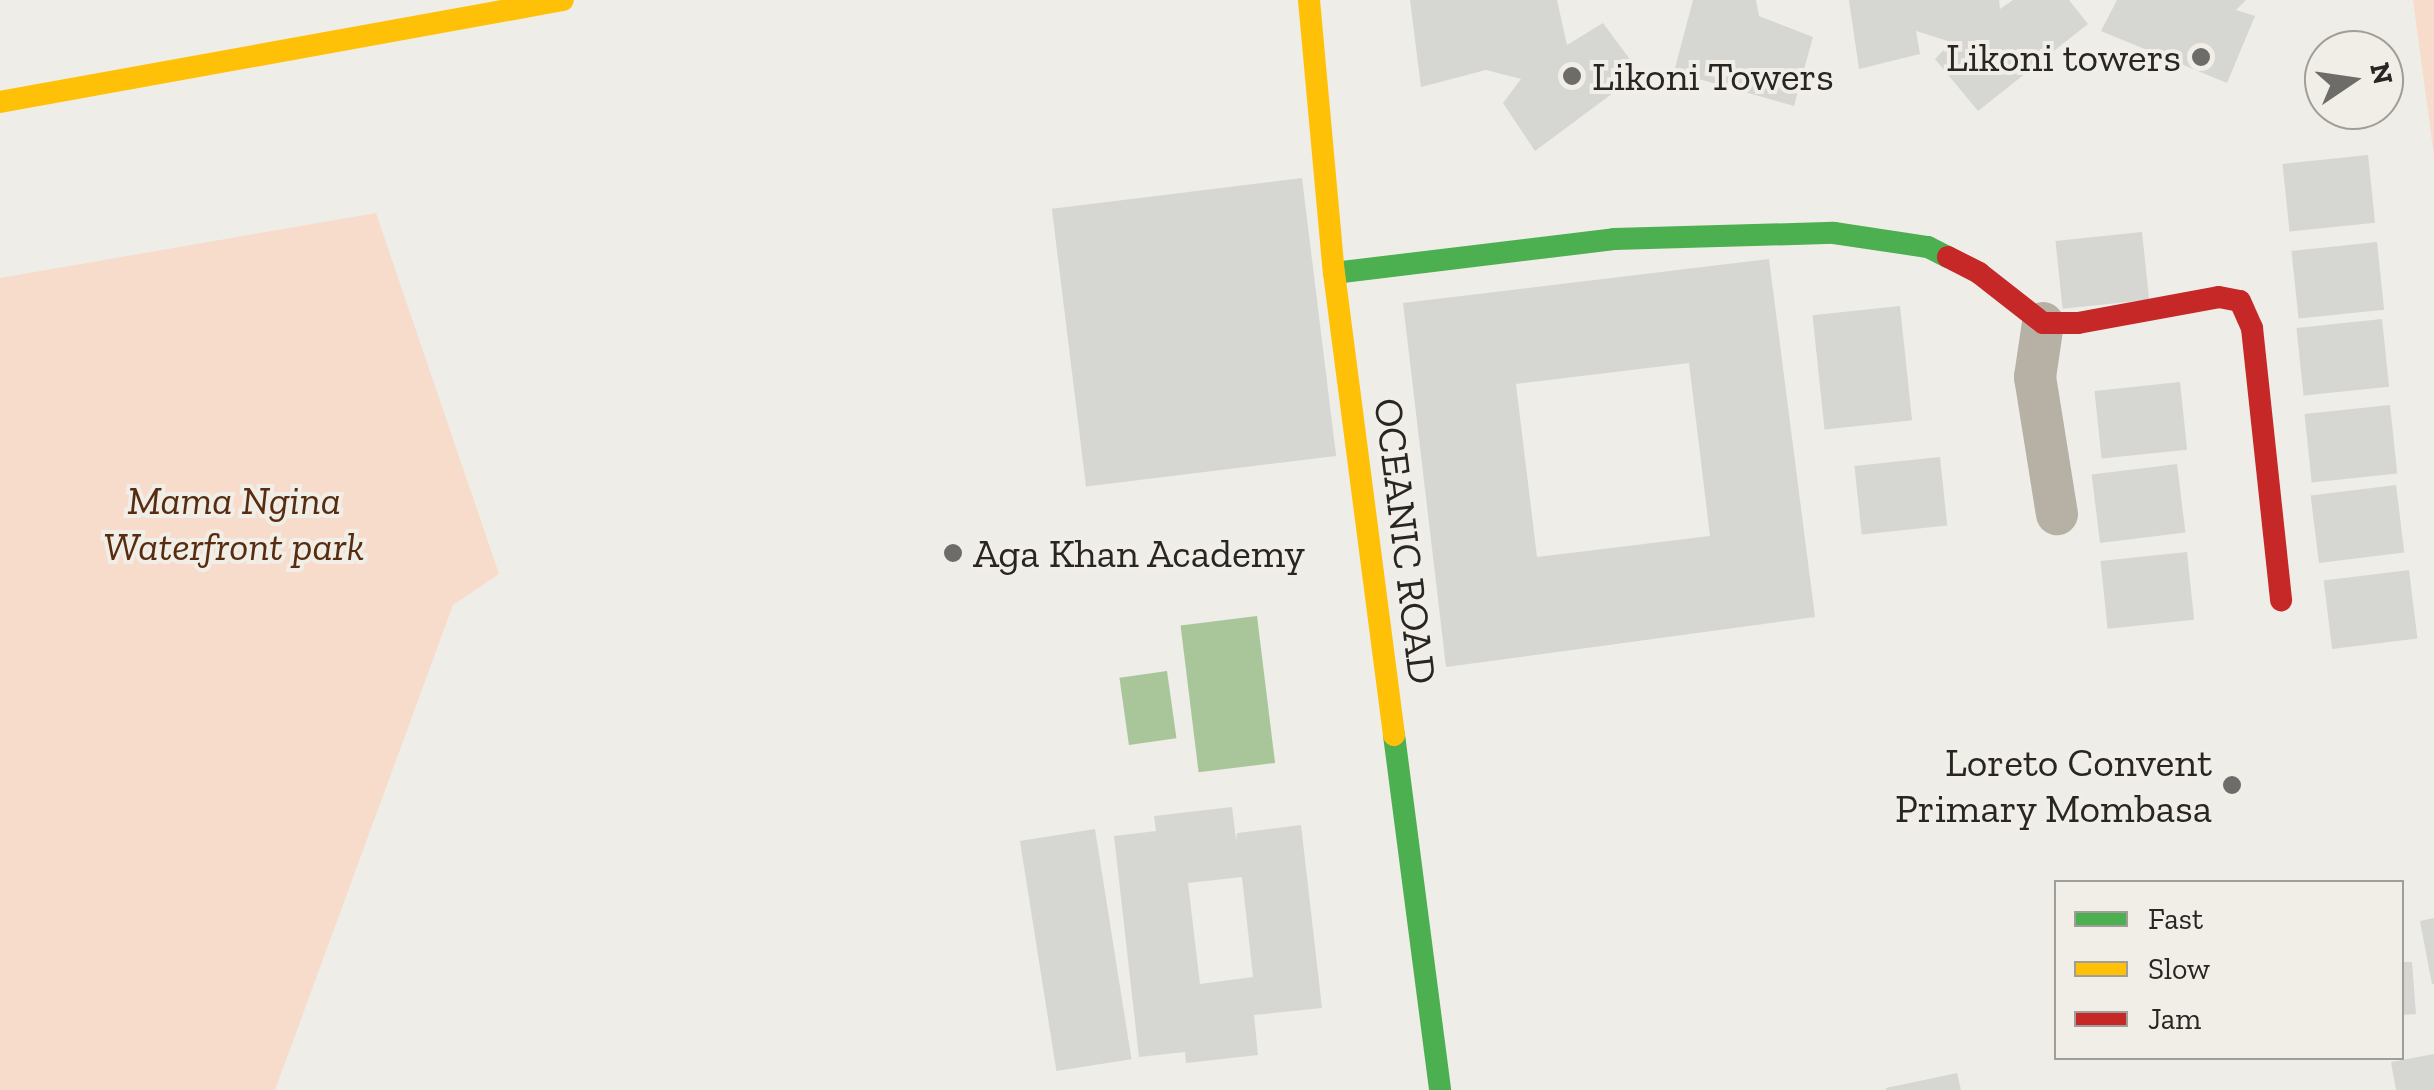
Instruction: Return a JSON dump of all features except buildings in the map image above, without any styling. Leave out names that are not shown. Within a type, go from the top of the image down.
[{"type":"street","points":[[0,102],[563,0]]},
{"type":"street","name":"OCEANIC ROAD","points":[[1308,0],[1334,273],[1440,1090]]},
{"type":"street","points":[[1334,273],[1614,239],[1834,233],[1928,247],[1979,273],[2043,323],[2078,322],[2220,298],[2240,301],[2252,328],[2281,600]]},
{"type":"street","points":[[2043,323],[2035,376],[2056,514]]},
{"type":"green space","points":[[2413,0],[2434,0],[2434,156]]},
{"type":"green space","name":"Mama Ngina Waterfront park","points":[[376,213],[499,574],[453,605],[275,1090],[0,1090],[0,278]]},
{"type":"shaded area","points":[[1257,616],[1275,763],[1199,772],[1181,625]]},
{"type":"shaded area","points":[[1167,671],[1176,738],[1129,745],[1119,678]]},
{"type":"traffic: fast","points":[[1334,273],[1614,239],[1834,233],[1928,247],[1948,257]]},
{"type":"traffic: fast","points":[[1394,735],[1440,1090]]},
{"type":"traffic: slow","points":[[0,102],[563,0]]},
{"type":"traffic: slow","points":[[1309,0],[1334,273],[1394,735]]},
{"type":"traffic: jam","points":[[1948,257],[1979,273],[2043,323],[2078,323],[2219,297],[2240,301],[2252,328],[2281,600]]},
{"type":"place","name":"Likoni towers","points":[[2201,57]]},
{"type":"place","name":"Likoni Towers","points":[[1572,76]]},
{"type":"place","name":"Aga Khan Academy","points":[[953,553]]},
{"type":"place","name":"Loreto Convent Primary Mombasa","points":[[2232,785]]}]
